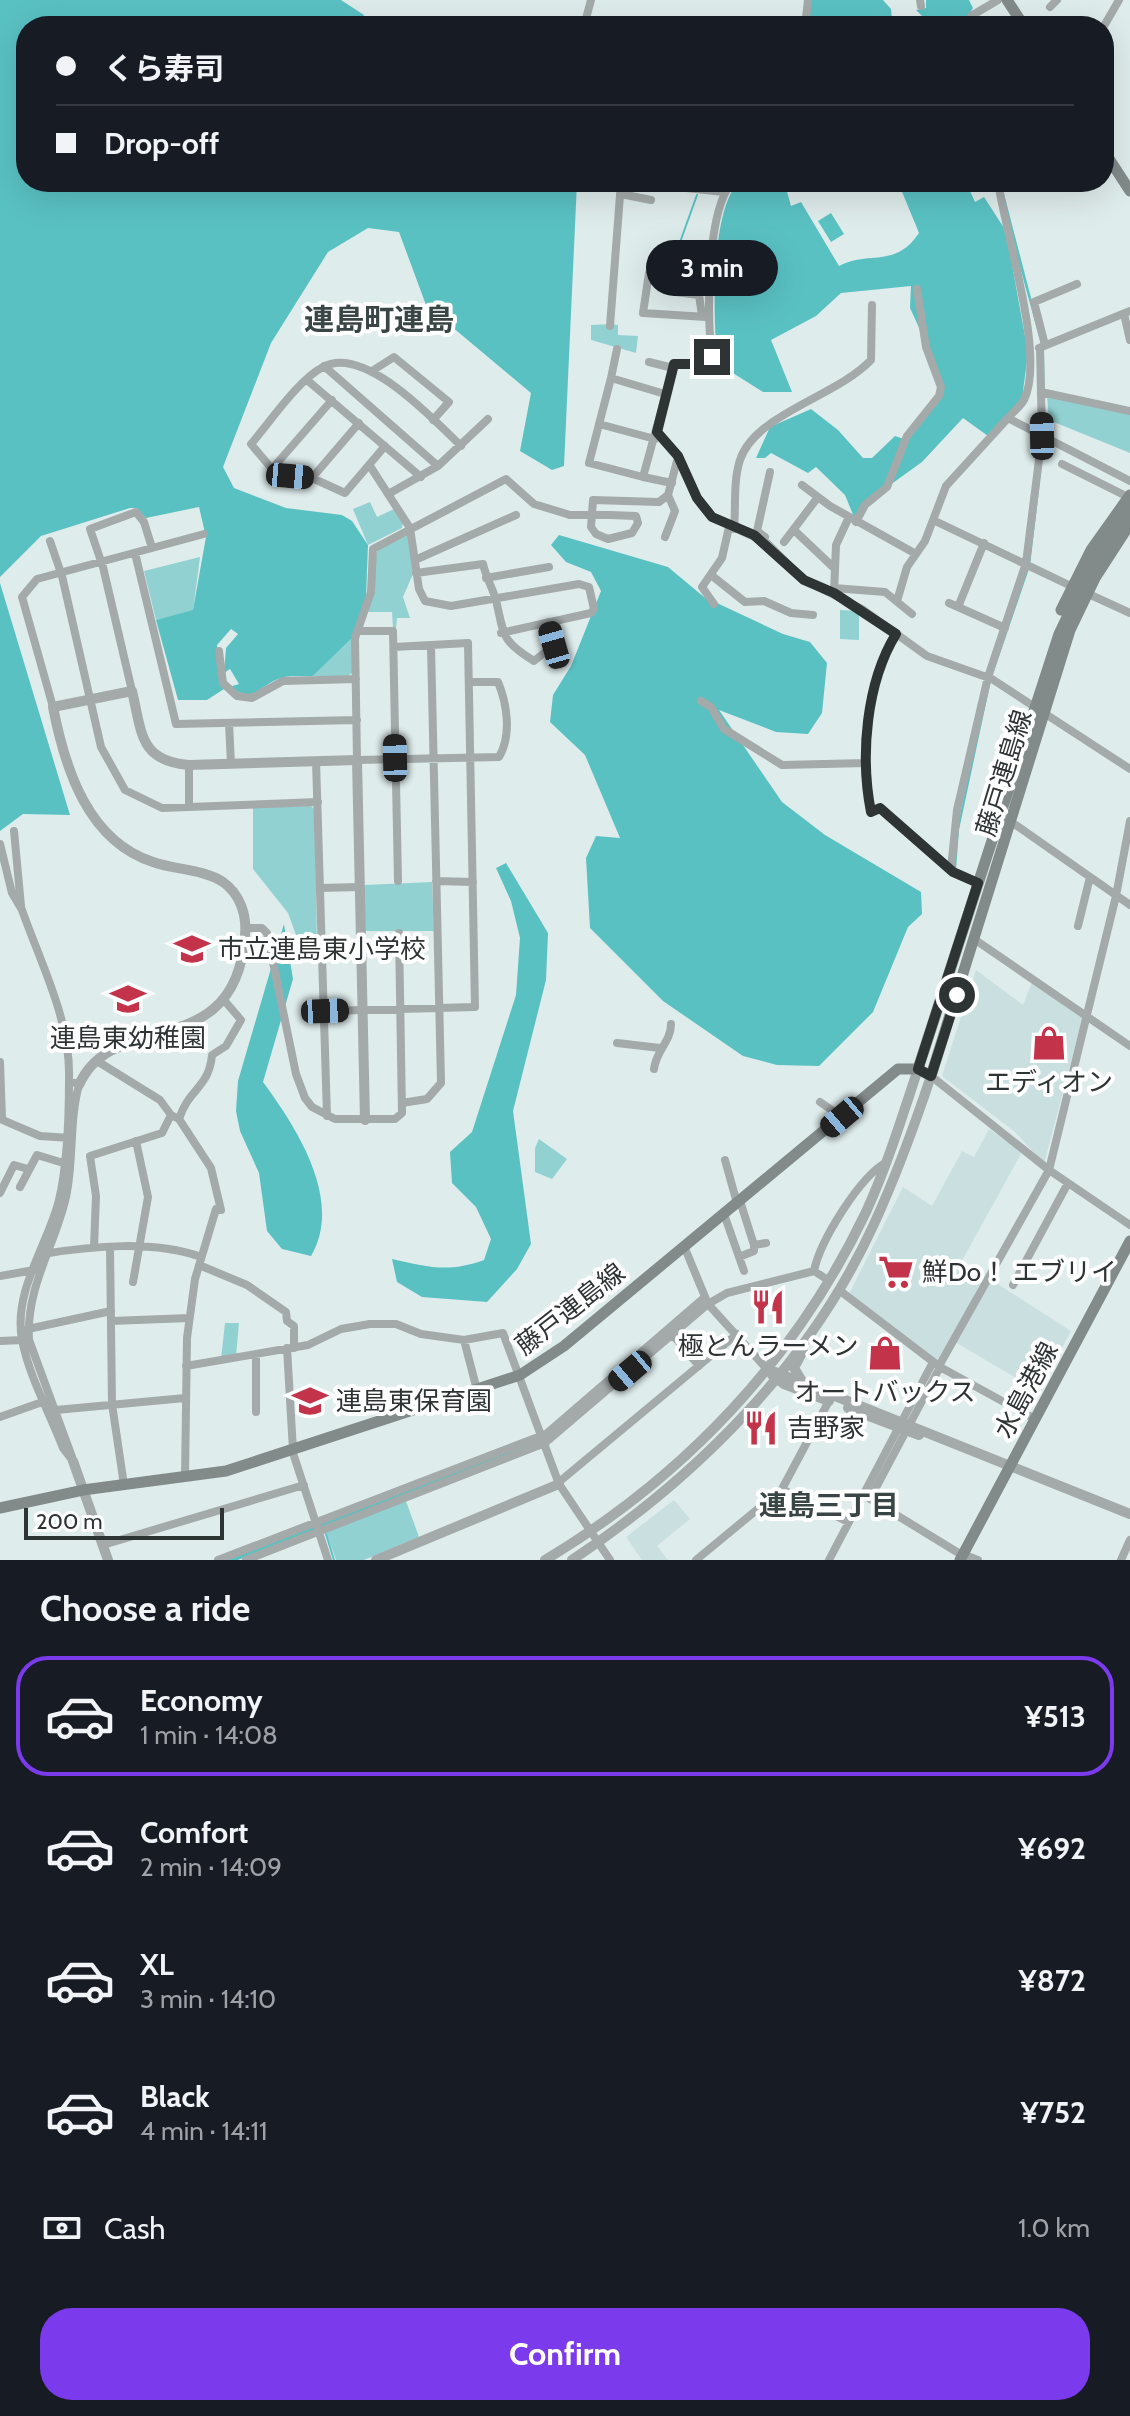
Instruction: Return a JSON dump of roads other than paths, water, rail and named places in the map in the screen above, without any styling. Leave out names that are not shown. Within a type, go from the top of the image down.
[{"type":"main road","points":[[1114,166],[1130,191]]},
{"type":"main road","points":[[1046,668],[1051,635],[1071,586],[1128,499]]},
{"type":"main road","name":"藤戸連島線","points":[[0,1508],[83,1490],[226,1471],[520,1375],[564,1346],[898,1069],[918,1069],[1046,668],[1072,603],[1128,499]]},
{"type":"main road","name":"藤戸連島線","points":[[931,1076],[1064,647],[1080,606],[1130,524]]},
{"type":"main road","points":[[1064,647],[1130,537]]},
{"type":"main road","points":[[918,1069],[931,1076]]},
{"type":"main road","name":"水島港線","points":[[961,1557],[1130,1241]]},
{"type":"street","points":[[971,16],[998,0]]},
{"type":"street","points":[[705,317],[724,192]]},
{"type":"street","points":[[897,601],[907,567],[933,520],[946,486],[1024,401],[1030,350],[1020,276],[1000,192]]},
{"type":"street","points":[[610,326],[621,194],[651,200]]},
{"type":"street","points":[[643,477],[674,364],[706,364],[712,357],[699,295],[675,292],[682,253],[712,260]]},
{"type":"street","points":[[649,273],[643,313],[705,317]]},
{"type":"street","points":[[954,871],[957,810],[990,678],[1026,563],[1043,437],[1043,346],[1034,302],[1077,284]]},
{"type":"street","points":[[834,590],[836,545],[865,505],[887,487],[907,436],[939,396],[941,387],[924,339],[917,289]]},
{"type":"street","points":[[714,604],[702,590],[722,558],[732,528],[738,469],[750,442],[763,428],[862,369],[873,354],[872,305]]},
{"type":"street","points":[[1030,350],[1125,313],[1130,340]]},
{"type":"street","points":[[617,349],[589,463],[672,483]]},
{"type":"street","points":[[372,371],[394,357],[449,402],[433,420]]},
{"type":"street","points":[[649,362],[673,368]]},
{"type":"street","points":[[385,446],[345,493],[312,478],[290,476],[272,469],[251,444],[307,380],[324,366],[336,363],[372,371],[461,446]]},
{"type":"street","points":[[324,366],[438,466]]},
{"type":"street","points":[[611,378],[665,394]]},
{"type":"street","points":[[307,380],[421,477]]},
{"type":"street","points":[[1043,392],[1130,411]]},
{"type":"street","points":[[272,469],[332,400]]},
{"type":"street","points":[[1008,418],[1130,481]]},
{"type":"street","points":[[390,493],[438,466],[488,419]]},
{"type":"street","points":[[312,478],[359,423]]},
{"type":"street","points":[[599,424],[656,436],[678,456],[703,507],[732,528],[754,535],[804,580],[834,590],[927,656],[990,678],[1130,769]]},
{"type":"street","points":[[365,1120],[356,679],[357,631],[371,592],[373,549],[506,479],[534,504],[555,513],[570,515],[610,515],[632,514],[638,518],[632,533],[623,537],[608,539],[593,532],[593,500],[659,502],[668,495],[678,456]]},
{"type":"street","points":[[1062,464],[1128,499]]},
{"type":"street","points":[[370,466],[410,528],[421,596],[431,603],[451,606],[579,584],[589,587],[594,609],[591,613],[501,633]]},
{"type":"street","points":[[770,472],[757,531],[773,542],[774,550]]},
{"type":"street","points":[[802,485],[853,519],[883,532],[916,554]]},
{"type":"street","points":[[665,537],[675,511],[668,495]]},
{"type":"street","points":[[784,542],[818,497]]},
{"type":"street","points":[[152,548],[144,522],[131,512],[90,529],[144,743],[163,761],[189,765],[470,755],[499,757],[506,746],[506,713],[498,682],[469,682]]},
{"type":"street","points":[[415,560],[516,515]]},
{"type":"street","points":[[933,520],[1071,586]]},
{"type":"street","points":[[795,531],[833,567]]},
{"type":"street","points":[[74,1083],[97,1061],[119,1049],[187,1025],[224,1000],[232,991],[243,964],[246,928],[236,895],[218,879],[143,859],[114,843],[99,827],[74,778],[22,597],[37,579],[204,534]]},
{"type":"street","points":[[50,541],[58,572],[62,576],[101,747],[125,790],[144,802],[162,808],[318,802]]},
{"type":"street","points":[[984,543],[954,605],[1005,628]]},
{"type":"street","points":[[135,553],[176,724],[357,720]]},
{"type":"street","points":[[416,573],[483,564],[495,597],[501,633],[513,649],[534,661],[554,645],[548,622]]},
{"type":"street","points":[[486,578],[549,567]]},
{"type":"street","points":[[711,575],[745,602],[764,601],[791,613],[813,615]]},
{"type":"street","points":[[834,590],[879,590],[912,614]]},
{"type":"street","points":[[1093,596],[1130,613]]},
{"type":"street","points":[[357,631],[393,631],[398,881]]},
{"type":"street","points":[[896,634],[880,673],[867,734],[866,763],[871,812],[880,808],[954,871],[978,883]]},
{"type":"street","points":[[325,1011],[475,1007],[468,643],[394,647]]},
{"type":"street","points":[[402,1103],[427,1099],[441,1083],[431,646]]},
{"type":"street","points":[[219,651],[223,683],[237,696],[252,698],[283,681],[356,679]]},
{"type":"street","points":[[53,707],[132,691]]},
{"type":"street","points":[[701,701],[711,707],[724,729],[782,765],[866,763]]},
{"type":"street","points":[[229,723],[231,764]]},
{"type":"street","points":[[316,761],[327,1116]]},
{"type":"street","points":[[189,765],[189,807]]},
{"type":"street","points":[[1000,814],[1130,905]]},
{"type":"street","points":[[829,1560],[1047,1169],[1115,895],[1130,821]]},
{"type":"street","points":[[14,831],[22,910]]},
{"type":"street","points":[[0,844],[12,893],[22,910],[66,1034],[74,1083],[64,1206],[35,1270],[25,1334],[108,1560]]},
{"type":"street","points":[[1078,926],[1090,877]]},
{"type":"street","points":[[436,881],[473,882]]},
{"type":"street","points":[[320,888],[360,887]]},
{"type":"street","points":[[246,928],[262,928],[267,933],[296,1074],[305,1098],[327,1116],[365,1120],[395,1119],[402,1113],[399,933]]},
{"type":"street","points":[[974,939],[1130,1046]]},
{"type":"street","points":[[94,1247],[96,1196],[90,1156],[162,1133],[183,1102],[209,1078],[212,1055],[226,1046],[241,1020],[224,1000]]},
{"type":"street","points":[[654,1069],[660,1048],[670,1037],[671,1024]]},
{"type":"street","points":[[617,1043],[660,1048]]},
{"type":"street","points":[[97,1061],[160,1100],[175,1117],[211,1168],[221,1210],[216,1209],[200,1261],[189,1318],[185,1477]]},
{"type":"street","points":[[0,1062],[1,1118],[29,1133],[68,1138]]},
{"type":"street","points":[[545,1560],[591,1531],[670,1471],[729,1415],[767,1369],[828,1280],[866,1212],[887,1162],[918,1069]]},
{"type":"street","points":[[572,1560],[653,1503],[704,1457],[777,1377],[839,1290],[887,1196],[931,1076],[1047,1169],[1130,1225]]},
{"type":"street","points":[[820,1102],[842,1117]]},
{"type":"street","points":[[133,1282],[148,1197],[136,1141]]},
{"type":"street","points":[[20,1187],[37,1155],[67,1164]]},
{"type":"street","points":[[725,1160],[754,1245],[754,1251],[739,1257]]},
{"type":"street","points":[[814,1271],[856,1188],[872,1170],[887,1162]]},
{"type":"street","points":[[2,1187],[14,1165],[28,1169]]},
{"type":"street","points":[[1013,1285],[1068,1183]]},
{"type":"street","points":[[724,1214],[744,1271]]},
{"type":"street","points":[[754,1245],[766,1243]]},
{"type":"street","points":[[684,1246],[707,1301],[777,1377],[1130,1514]]},
{"type":"street","points":[[41,1254],[94,1247],[186,1251],[247,1285],[286,1312],[287,1321],[294,1326],[290,1348],[292,1450],[328,1560]]},
{"type":"street","points":[[110,1248],[112,1404],[124,1485]]},
{"type":"street","points":[[0,1276],[35,1270]]},
{"type":"street","points":[[246,1560],[544,1439],[707,1301],[814,1271],[828,1280]]},
{"type":"street","points":[[839,1290],[938,1365],[1035,1419]]},
{"type":"street","points":[[0,1341],[111,1311]]},
{"type":"street","points":[[111,1321],[189,1318]]},
{"type":"street","points":[[818,1321],[815,1333],[795,1364],[798,1378],[831,1398]]},
{"type":"street","points":[[186,1366],[308,1345],[341,1329],[370,1324],[396,1324],[421,1334],[464,1340],[503,1333],[559,1483],[610,1560]]},
{"type":"street","points":[[670,1332],[699,1366]]},
{"type":"street","points":[[376,1560],[559,1483],[737,1334]]},
{"type":"street","points":[[464,1340],[477,1390]]},
{"type":"street","points":[[256,1354],[256,1412]]},
{"type":"street","points":[[777,1377],[805,1384]]},
{"type":"street","points":[[0,1417],[50,1405],[185,1398]]},
{"type":"street","points":[[696,1560],[782,1489],[831,1398]]},
{"type":"street","points":[[103,1545],[304,1485]]},
{"type":"street","points":[[782,1489],[848,1522]]},
{"type":"street","points":[[867,1496],[961,1557],[978,1560]]},
{"type":"street","points":[[218,1560],[320,1528]]},
{"type":"street","points":[[1121,1560],[1130,1540]]},
{"type":"waterway","points":[[679,245],[697,195]]},
{"type":"waterway","points":[[326,1534],[334,1560]]},
{"type":"place","name":"市立連島東小学校","points":[[192,949]]},
{"type":"place","name":"連島東幼稚園","points":[[128,999]]},
{"type":"place","name":"エディオン","points":[[1049,1043]]},
{"type":"place","name":"鮮Do！ エブリイ","points":[[896,1272]]},
{"type":"place","name":"極とんラーメン","points":[[768,1307]]},
{"type":"place","name":"オートバックス","points":[[885,1353]]},
{"type":"place","name":"連島東保育園","points":[[310,1401]]},
{"type":"place","name":"吉野家","points":[[761,1428]]},
{"type":"district","name":"連島町連島","points":[[379,320]]},
{"type":"district","name":"連島三丁目","points":[[829,1505]]}]
